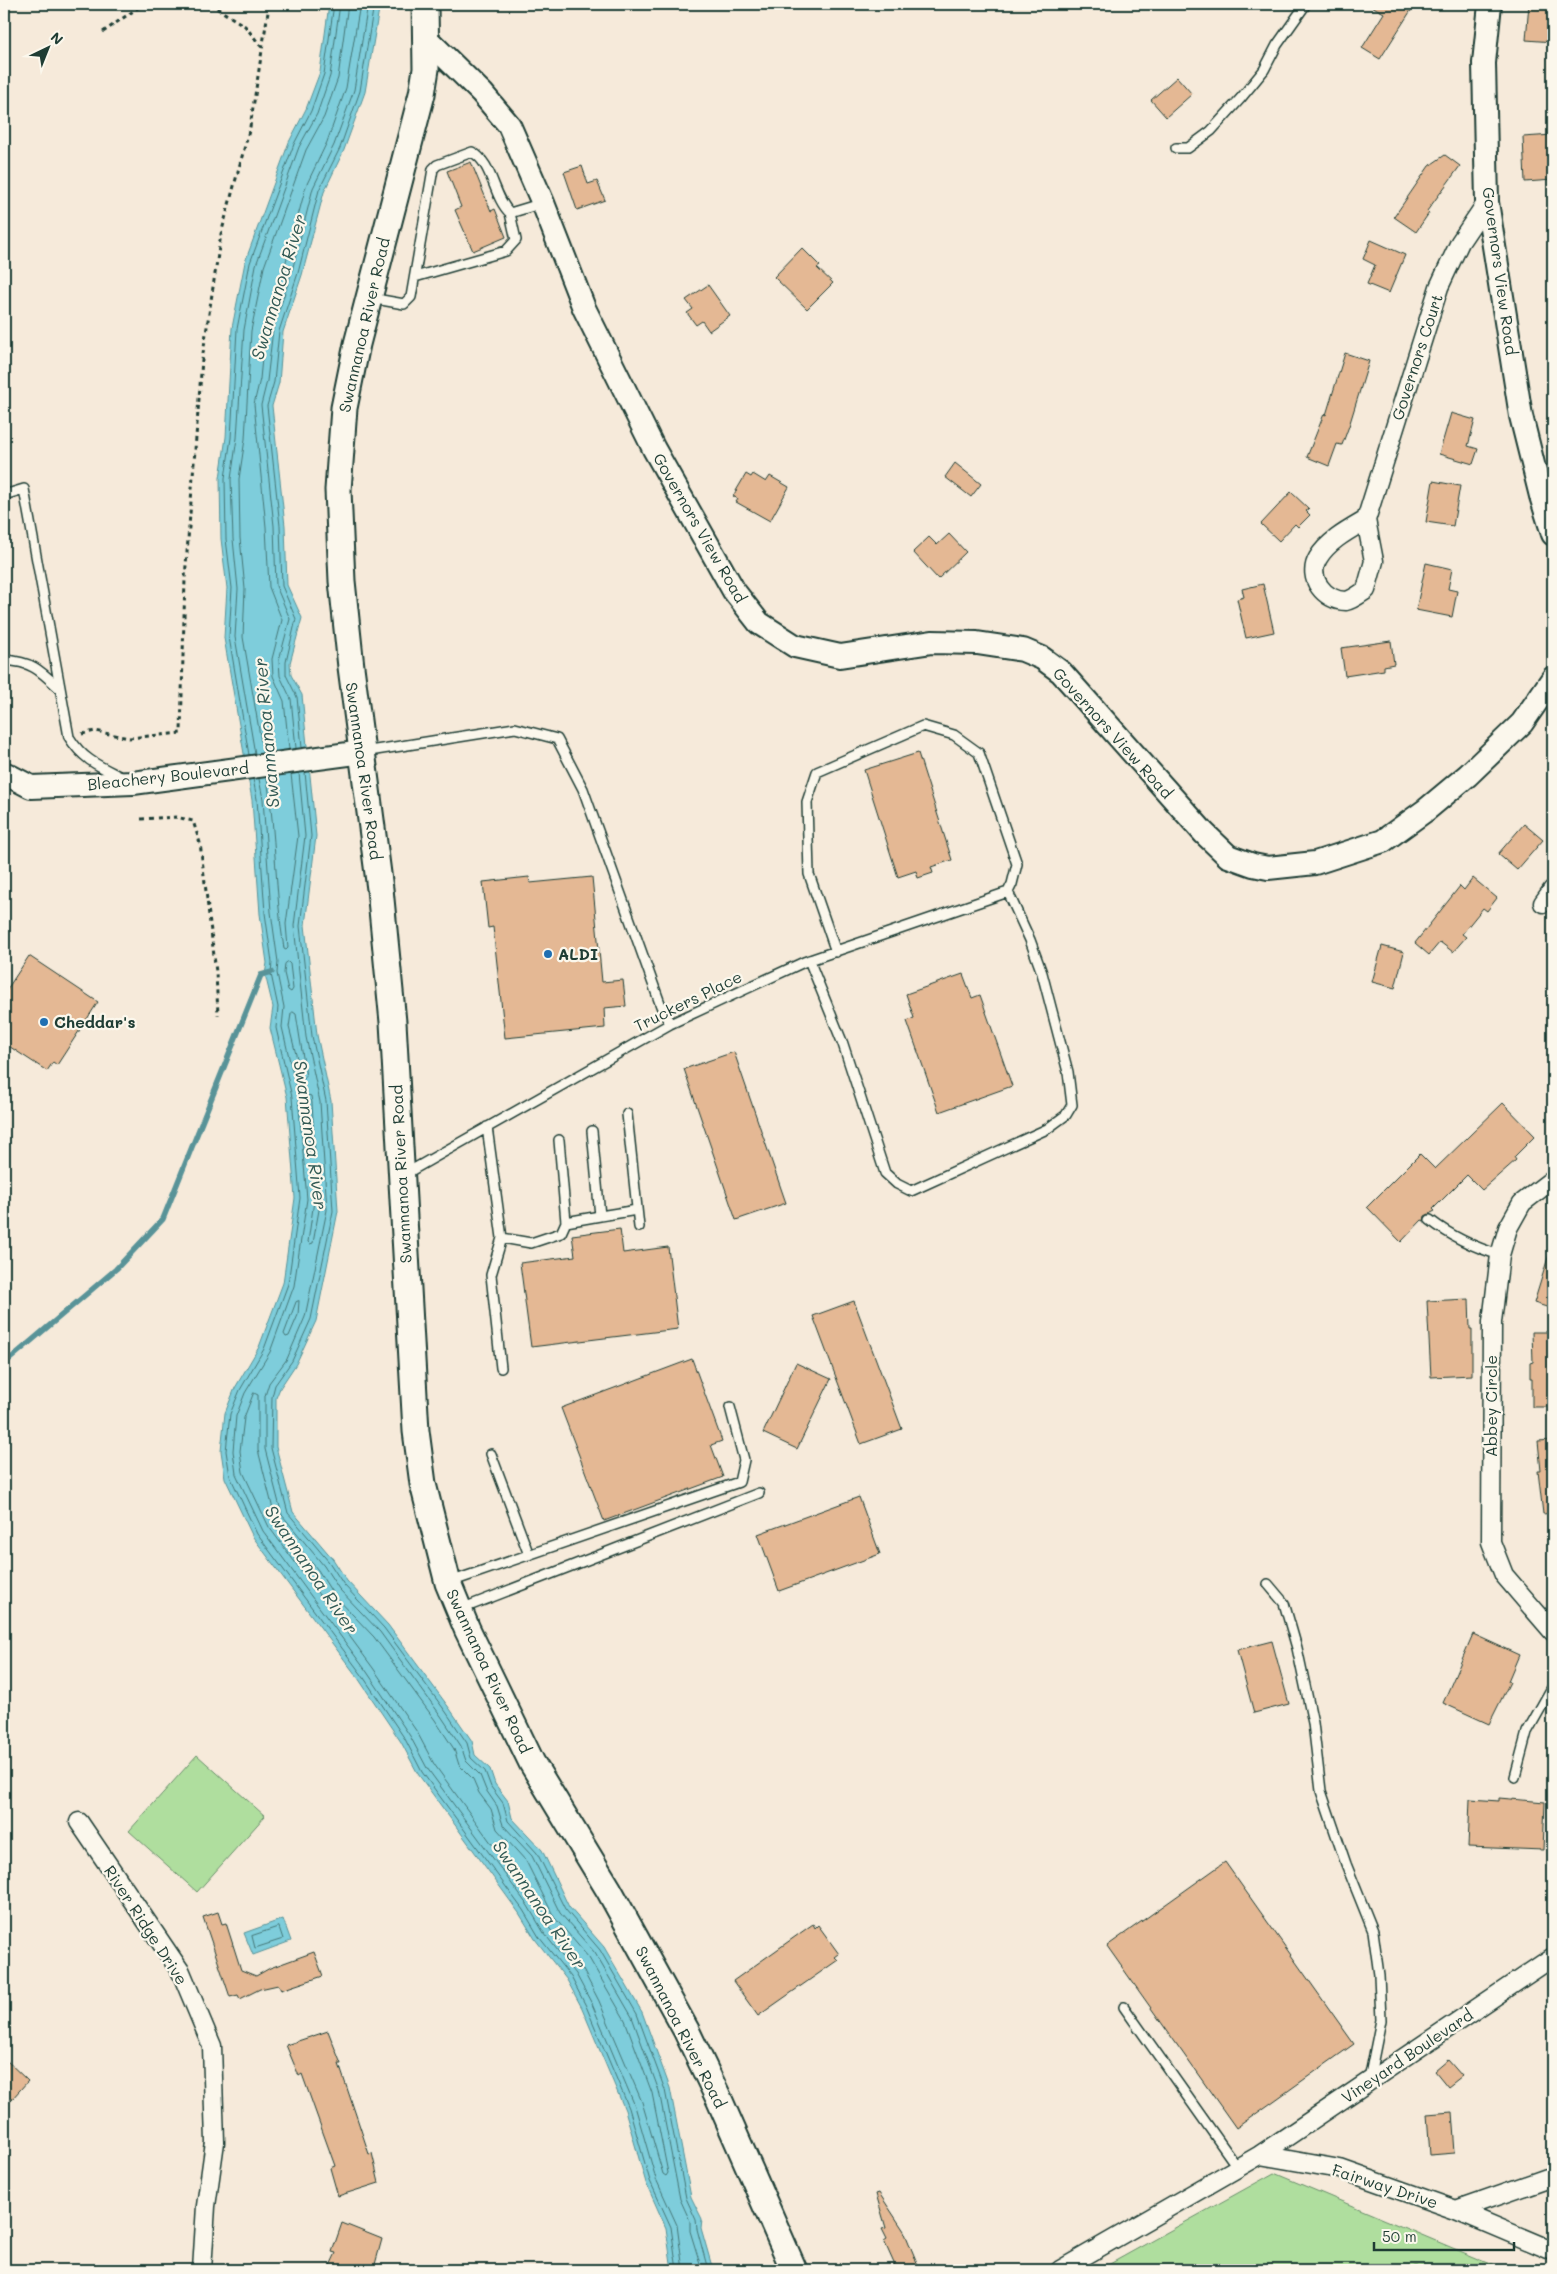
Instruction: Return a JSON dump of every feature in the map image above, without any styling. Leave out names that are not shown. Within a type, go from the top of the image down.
[{"type":"main road","name":"Swannanoa River Road","points":[[425,4],[426,69],[422,94],[368,298],[344,408],[338,490],[342,581],[350,667],[380,889],[393,1022],[400,1176],[416,1431],[423,1484],[448,1583],[459,1610],[532,1763],[609,1890],[686,2030],[720,2099],[794,2270]]},
{"type":"street","name":"Governors View Road","points":[[1490,4],[1484,63],[1487,202],[1521,416],[1541,496],[1553,534]]},
{"type":"street","name":"Governors View Road","points":[[426,39],[482,93],[509,125],[543,203],[584,308],[654,449],[734,591],[759,623],[795,646],[840,656],[932,642],[977,643],[1023,650],[1042,658],[1061,672],[1204,833],[1228,856],[1268,868],[1314,863],[1383,840],[1426,810],[1468,774],[1522,722],[1553,678]]},
{"type":"street","name":"Governors Court","points":[[1366,520],[1439,287],[1460,242],[1487,202]]},
{"type":"street","name":"Bleachery Boulevard","points":[[4,777],[31,787],[133,783],[362,752]]},
{"type":"street","name":"Abbey Circle","points":[[1553,1179],[1522,1204],[1508,1228],[1500,1255],[1492,1322],[1490,1542],[1504,1575],[1553,1632]]},
{"type":"street","name":"River Ridge Drive","points":[[79,1822],[181,1972],[212,2046],[215,2142],[206,2206],[202,2270]]},
{"type":"street","name":"Vineyard Boulevard","points":[[1260,2155],[1553,1957]]},
{"type":"street","points":[[1060,2270],[1260,2155]]},
{"type":"street","name":"Fairway Drive","points":[[1260,2155],[1340,2169],[1456,2210],[1553,2251]]},
{"type":"street","points":[[1456,2210],[1553,2176]]},
{"type":"lane","points":[[1176,148],[1188,148],[1211,131],[1241,98],[1264,70],[1277,45],[1306,4]]},
{"type":"lane","points":[[368,298],[404,304],[411,297],[434,168],[472,152],[480,156],[503,206],[510,213],[516,240],[506,251],[415,277]]},
{"type":"lane","points":[[510,213],[543,203]]},
{"type":"lane","points":[[4,496],[24,489],[69,736],[78,752],[95,764],[133,783]]},
{"type":"lane","points":[[4,660],[24,662],[40,670],[59,688]]},
{"type":"lane","points":[[809,960],[844,1044],[885,1173],[897,1184],[911,1191],[1047,1129],[1066,1115],[1072,1105],[1068,1072],[1042,973],[1030,940],[1008,892],[1012,884],[1016,864],[979,752],[954,735],[923,726],[817,772],[807,802],[809,874],[836,952]]},
{"type":"lane","points":[[362,752],[515,728],[557,739],[583,789],[661,1006],[670,1024]]},
{"type":"lane","name":"Truckers Place","points":[[400,1176],[670,1024],[809,960],[1008,892]]},
{"type":"lane","points":[[627,1114],[639,1228]]},
{"type":"lane","points":[[487,1127],[502,1238],[492,1275],[501,1368]]},
{"type":"lane","points":[[592,1131],[600,1216]]},
{"type":"lane","points":[[502,1238],[531,1243],[561,1233],[566,1222],[559,1140]]},
{"type":"lane","points":[[566,1222],[637,1210]]},
{"type":"lane","points":[[1430,1220],[1448,1234],[1473,1247],[1500,1255]]},
{"type":"lane","points":[[448,1583],[739,1482],[744,1460],[730,1407]]},
{"type":"lane","points":[[491,1454],[529,1555]]},
{"type":"lane","points":[[459,1610],[759,1493]]},
{"type":"lane","points":[[1268,1584],[1284,1603],[1297,1648],[1313,1723],[1321,1791],[1346,1864],[1373,1931],[1380,1975],[1381,2020],[1369,2080]]},
{"type":"lane","points":[[1515,1777],[1527,1732],[1553,1686]]},
{"type":"lane","points":[[1124,2007],[1238,2168]]},
{"type":"path","points":[[103,32],[139,7],[148,4]]},
{"type":"path","points":[[210,4],[245,26],[264,50]]},
{"type":"path","points":[[69,736],[95,731],[129,738],[181,733],[186,578],[202,360],[221,234],[250,127],[264,50],[268,12],[266,4]]},
{"type":"path","points":[[141,819],[176,817],[193,822],[200,843],[216,972],[218,1016]]},
{"type":"path","points":[[1391,2270],[1394,2267],[1435,2268],[1439,2270]]},
{"type":"green space","points":[[197,1755],[265,1816],[197,1892],[129,1831]]},
{"type":"green space","points":[[1274,2173],[1505,2270],[1099,2270]]},
{"type":"water","name":"Swannanoa River","points":[[329,4],[379,4],[379,9],[365,92],[344,150],[324,192],[302,275],[283,332],[279,383],[272,406],[285,526],[287,585],[302,618],[290,663],[291,675],[302,695],[316,836],[305,925],[317,1035],[331,1101],[338,1211],[316,1321],[296,1364],[280,1388],[276,1398],[276,1447],[293,1512],[333,1559],[347,1581],[388,1625],[450,1709],[472,1741],[475,1755],[490,1769],[495,1784],[508,1801],[512,1818],[542,1850],[569,1907],[604,1947],[642,2012],[670,2088],[691,2197],[702,2219],[701,2228],[713,2270],[672,2270],[666,2228],[646,2183],[625,2110],[582,2008],[567,1980],[535,1939],[519,1913],[418,1774],[401,1742],[358,1678],[253,1537],[225,1478],[221,1451],[225,1413],[235,1388],[259,1347],[283,1283],[295,1198],[287,1097],[270,1028],[273,1007],[265,974],[267,963],[260,914],[252,800],[224,638],[227,588],[221,539],[220,478],[226,437],[232,328],[245,262],[289,142],[306,109],[320,72]]},
{"type":"water","points":[[283,1919],[291,1941],[253,1955],[244,1933]]},
{"type":"building","points":[[1368,4],[1415,4],[1380,59],[1362,48],[1384,13]]},
{"type":"building","points":[[1529,4],[1553,4],[1553,42],[1526,40]]},
{"type":"building","points":[[1177,77],[1192,94],[1166,117],[1151,100]]},
{"type":"building","points":[[1553,135],[1553,180],[1525,182],[1523,137]]},
{"type":"building","points":[[1445,155],[1460,166],[1427,211],[1429,213],[1416,232],[1394,217],[1429,166]]},
{"type":"building","points":[[471,162],[491,211],[495,209],[506,237],[473,251],[455,210],[461,207],[447,171]]},
{"type":"building","points":[[582,166],[588,184],[597,181],[605,200],[577,210],[564,172]]},
{"type":"building","points":[[1371,240],[1405,255],[1389,293],[1367,284],[1375,265],[1363,259]]},
{"type":"building","points":[[802,248],[820,266],[817,268],[833,283],[807,309],[774,277]]},
{"type":"building","points":[[708,285],[730,316],[709,331],[702,321],[696,325],[687,313],[693,309],[686,300]]},
{"type":"building","points":[[1345,353],[1369,361],[1342,445],[1337,444],[1329,466],[1307,457],[1324,414],[1326,415]]},
{"type":"building","points":[[1451,413],[1475,420],[1468,446],[1478,449],[1473,464],[1439,454]]},
{"type":"building","points":[[955,463],[981,484],[971,497],[945,477]]},
{"type":"building","points":[[746,474],[751,477],[753,474],[766,482],[770,476],[789,487],[770,521],[736,502],[738,499],[733,496]]},
{"type":"building","points":[[1433,481],[1460,486],[1453,526],[1426,522]]},
{"type":"building","points":[[1291,492],[1309,509],[1306,511],[1310,515],[1298,527],[1295,524],[1279,541],[1261,524]]},
{"type":"building","points":[[949,534],[966,552],[938,579],[913,552],[929,537],[937,545]]},
{"type":"building","points":[[1426,563],[1452,569],[1448,589],[1457,591],[1452,617],[1416,610]]},
{"type":"building","points":[[1263,584],[1274,632],[1246,638],[1237,599],[1244,597],[1242,589]]},
{"type":"building","points":[[1391,641],[1394,664],[1384,666],[1384,670],[1345,676],[1341,648]]},
{"type":"building","points":[[918,753],[952,860],[931,867],[933,873],[918,878],[916,871],[898,877],[864,770]]},
{"type":"building","points":[[1524,824],[1543,840],[1517,870],[1498,854]]},
{"type":"building","name":"ALDI","points":[[529,877],[530,883],[592,877],[602,982],[623,980],[626,1006],[604,1008],[605,1028],[505,1038],[493,927],[488,928],[483,882]]},
{"type":"building","points":[[1473,878],[1497,898],[1487,911],[1483,908],[1462,934],[1466,937],[1453,952],[1440,942],[1429,955],[1415,943],[1460,886],[1464,890]]},
{"type":"building","points":[[1382,946],[1404,952],[1395,988],[1372,982]]},
{"type":"building","name":"Cheddar's","points":[[29,956],[98,1002],[57,1065],[53,1062],[47,1071],[4,1043],[4,994]]},
{"type":"building","points":[[963,974],[972,998],[980,995],[1012,1086],[939,1112],[907,1021],[914,1018],[906,994]]},
{"type":"building","points":[[734,1052],[786,1203],[736,1220],[684,1069]]},
{"type":"building","points":[[1503,1103],[1535,1136],[1514,1157],[1516,1160],[1482,1190],[1467,1175],[1433,1209],[1435,1211],[1425,1216],[1424,1221],[1422,1220],[1401,1242],[1367,1207],[1420,1154],[1435,1169]]},
{"type":"building","points":[[620,1229],[623,1253],[668,1247],[678,1329],[531,1347],[520,1263],[575,1256],[572,1235]]},
{"type":"building","points":[[1550,1251],[1553,1252],[1553,1309],[1534,1303]]},
{"type":"building","points":[[1469,1299],[1470,1329],[1472,1329],[1472,1375],[1431,1377],[1427,1301]]},
{"type":"building","points":[[854,1301],[902,1429],[861,1444],[813,1316]]},
{"type":"building","points":[[1532,1332],[1553,1332],[1553,1407],[1532,1407],[1530,1363],[1533,1362]]},
{"type":"building","points":[[692,1359],[722,1441],[711,1445],[723,1477],[604,1521],[561,1408]]},
{"type":"building","points":[[796,1363],[831,1379],[797,1449],[763,1433]]},
{"type":"building","points":[[1553,1440],[1553,1513],[1543,1514],[1538,1471],[1541,1471],[1538,1441]]},
{"type":"building","points":[[859,1497],[880,1554],[779,1591],[758,1534]]},
{"type":"building","points":[[1473,1634],[1519,1655],[1508,1681],[1510,1682],[1489,1724],[1443,1703]]},
{"type":"building","points":[[1272,1641],[1289,1704],[1254,1713],[1237,1650]]},
{"type":"building","points":[[1499,1798],[1545,1802],[1543,1850],[1468,1847],[1470,1799],[1499,1801]]},
{"type":"building","points":[[1225,1862],[1354,2044],[1236,2128],[1107,1946]]},
{"type":"building","points":[[218,1912],[222,1924],[226,1923],[241,1970],[256,1976],[270,1968],[314,1952],[323,1976],[281,1990],[278,1985],[260,1989],[240,1999],[238,1995],[230,1997],[203,1917]]},
{"type":"building","points":[[813,1924],[815,1928],[818,1925],[839,1954],[835,1957],[838,1960],[758,2016],[733,1981]]},
{"type":"building","points":[[328,2031],[341,2064],[339,2064],[369,2154],[372,2153],[379,2183],[338,2196],[330,2168],[335,2166],[302,2074],[299,2076],[286,2045]]},
{"type":"building","points":[[4,2058],[28,2081],[4,2108]]},
{"type":"building","points":[[1448,2060],[1462,2076],[1448,2087],[1435,2071]]},
{"type":"building","points":[[1452,2112],[1455,2153],[1430,2155],[1427,2114]]},
{"type":"building","points":[[879,2193],[904,2231],[920,2270],[897,2270],[884,2241],[887,2239],[882,2229],[886,2228],[876,2194]]},
{"type":"building","points":[[342,2223],[382,2239],[374,2268],[369,2270],[328,2270],[336,2253],[332,2252]]},
{"type":"waterway","points":[[4,1364],[116,1269],[163,1219],[261,975],[272,972]]},
{"type":"place","name":"ALDI","points":[[548,954]]},
{"type":"place","name":"Cheddar's","points":[[44,1022]]}]
